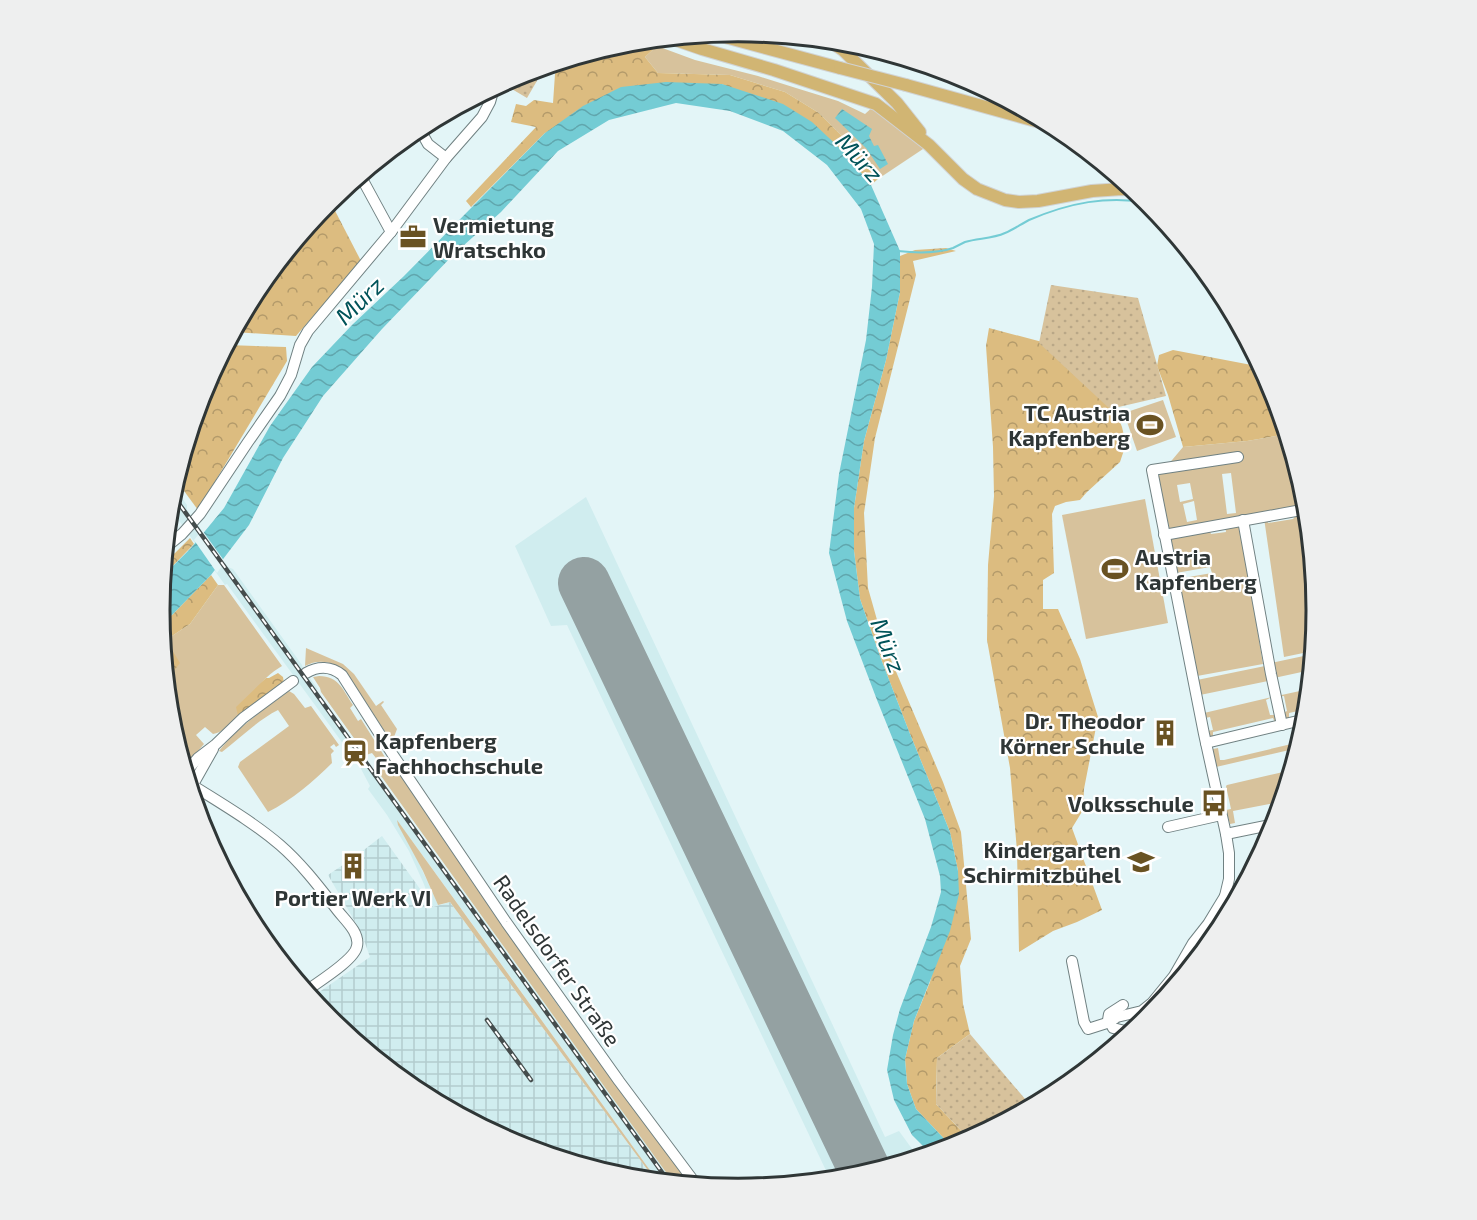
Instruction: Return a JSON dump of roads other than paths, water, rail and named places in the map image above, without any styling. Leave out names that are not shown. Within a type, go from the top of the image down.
[{"type":"main road","points":[[744,42],[1021,117]]},
{"type":"main road","points":[[687,44],[876,104],[929,146],[963,179],[977,189],[1005,200],[1038,201],[1092,191],[1120,189]]},
{"type":"main road","points":[[845,52],[902,109],[929,146]]},
{"type":"main road","points":[[876,104],[882,88]]},
{"type":"street","points":[[175,540],[200,514],[280,396],[291,375],[300,345],[308,331],[391,232],[446,158],[482,117],[491,99]]},
{"type":"street","points":[[424,137],[428,144],[446,158]]},
{"type":"street","points":[[364,183],[391,232]]},
{"type":"street","points":[[1174,975],[1225,896],[1228,879],[1228,853],[1152,470],[1238,457]]},
{"type":"street","points":[[1164,535],[1298,511]]},
{"type":"street","points":[[1243,520],[1269,668],[1282,725]]},
{"type":"street","name":"Radelsdorfer Straße","points":[[306,673],[324,668],[334,669],[342,675],[506,922],[690,1176]]},
{"type":"street","points":[[192,765],[243,718],[293,681]]},
{"type":"street","points":[[1206,742],[1296,722]]},
{"type":"street","points":[[196,777],[215,745]]},
{"type":"street","points":[[201,792],[260,828],[281,846],[321,890],[356,935],[357,946],[353,955],[312,986]]},
{"type":"street","points":[[1168,827],[1221,814]]},
{"type":"street","points":[[1226,834],[1263,826]]},
{"type":"street","points":[[1072,961],[1084,1022],[1088,1029],[1109,1023],[1117,1017],[1141,1011]]},
{"type":"street","points":[[1121,1030],[1113,1028],[1109,1023],[1109,1014],[1123,1005]]},
{"type":"water","name":"Mürz","points":[[666,82],[722,84],[783,104],[812,122],[845,153],[871,185],[900,251],[900,292],[886,360],[864,441],[854,508],[854,551],[860,599],[881,659],[950,832],[958,871],[959,894],[950,931],[914,1021],[905,1059],[907,1084],[916,1109],[945,1139],[924,1147],[912,1135],[894,1100],[887,1070],[900,1009],[931,927],[941,892],[940,876],[925,819],[847,621],[829,553],[839,474],[866,340],[874,244],[861,209],[827,165],[783,131],[730,111],[676,103],[609,120],[558,151],[501,212],[454,254],[382,329],[323,396],[283,458],[249,525],[211,575],[170,616],[173,566],[224,508],[270,426],[312,367],[545,133],[583,106],[621,87]]},
{"type":"water","points":[[842,109],[872,129],[869,136],[874,146],[878,145],[888,164],[880,169],[866,148],[835,118]]},
{"type":"waterway","points":[[898,251],[946,250],[965,242],[1000,235],[1029,220],[1074,205],[1103,200],[1132,201]]},
{"type":"railway","points":[[180,505],[662,1173]]},
{"type":"railway","points":[[487,1020],[531,1080]]},
{"type":"place","name":"Vermietung Wratschko","points":[[413,237]]},
{"type":"place","name":"TC Austria Kapfenberg","points":[[1150,425]]},
{"type":"place","name":"Austria Kapfenberg","points":[[1115,569]]},
{"type":"place","name":"Dr. Theodor Körner Schule","points":[[1165,733]]},
{"type":"place","name":"Kapfenberg Fachhochschule","points":[[355,753]]},
{"type":"place","name":"Volksschule","points":[[1214,803]]},
{"type":"place","name":"Kindergarten Schirmitzbühel","points":[[1141,862]]},
{"type":"place","name":"Portier Werk VI","points":[[353,866]]}]
